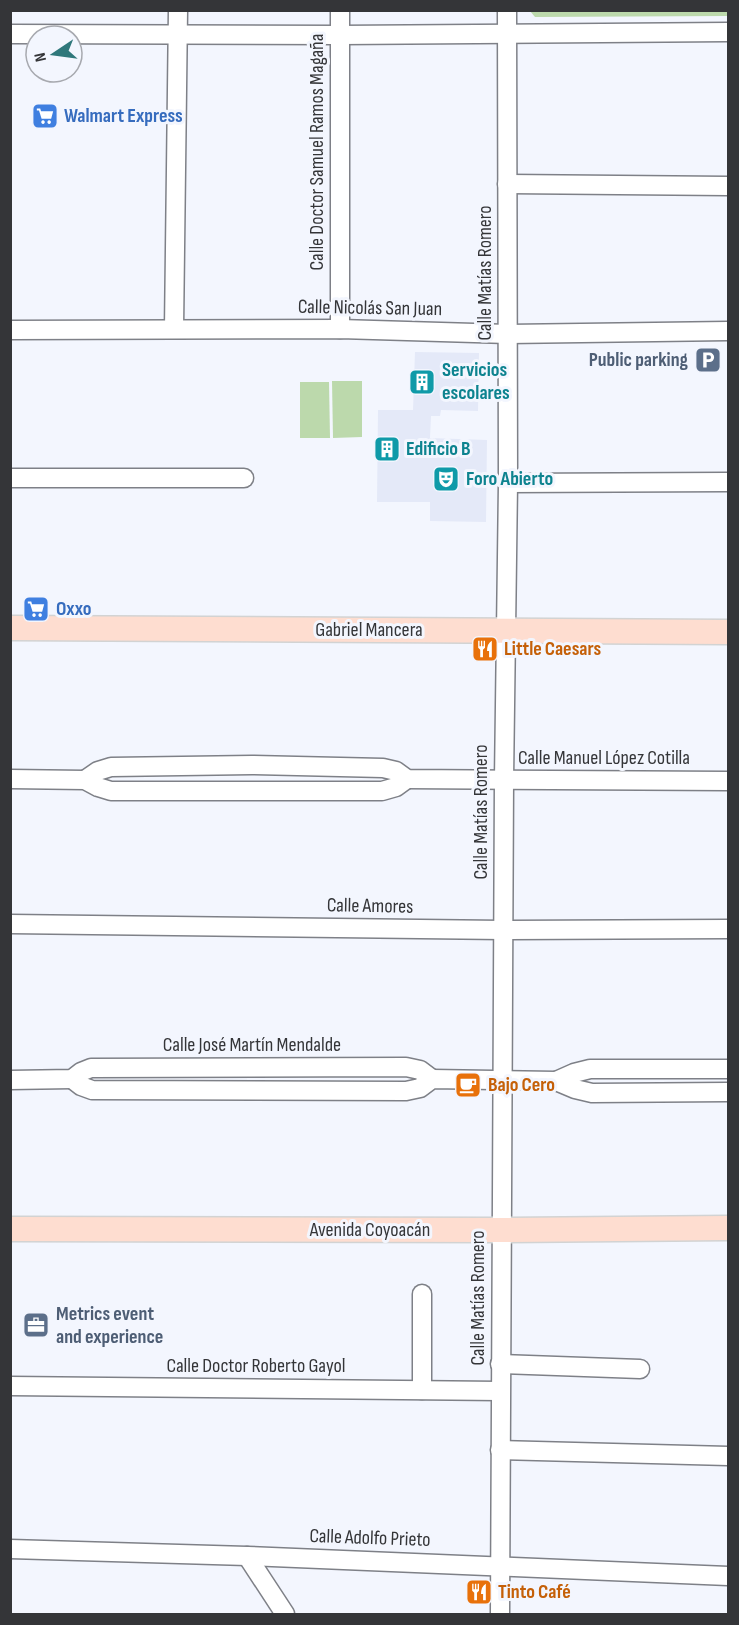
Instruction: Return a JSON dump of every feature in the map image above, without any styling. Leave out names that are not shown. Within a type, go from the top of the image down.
[{"type":"main road","name":"Gabriel Mancera","points":[[10,628],[729,632]]},
{"type":"main road","name":"Avenida Coyoacán","points":[[10,1229],[729,1228]]},
{"type":"street","points":[[174,329],[178,10]]},
{"type":"street","name":"Calle Doctor Samuel Ramos Magaña","points":[[340,10],[340,329]]},
{"type":"street","name":"Calle Matías Romero","points":[[500,1614],[504,780],[508,483],[507,10]]},
{"type":"street","points":[[10,34],[340,35],[729,32]]},
{"type":"street","points":[[507,184],[729,186]]},
{"type":"street","name":"Calle Nicolás San Juan","points":[[10,330],[340,329],[508,334],[729,331]]},
{"type":"street","points":[[10,477],[244,478]]},
{"type":"street","points":[[508,483],[729,482]]},
{"type":"street","points":[[252,765],[252,791]]},
{"type":"street","name":"Calle Manuel López Cotilla","points":[[85,780],[98,771],[111,767],[252,765],[383,768],[396,771],[407,779],[729,781]]},
{"type":"street","name":"Calle Manuel López Cotilla","points":[[10,779],[85,780],[98,788],[111,791],[382,791],[396,787],[407,779]]},
{"type":"street","name":"Calle Amores","points":[[10,924],[503,930],[729,929]]},
{"type":"street","name":"Calle José Martín Mendalde","points":[[10,1080],[72,1079],[91,1068],[406,1067],[420,1070],[432,1079],[556,1081],[592,1093],[729,1092]]},
{"type":"street","name":"Calle José Martín Mendalde","points":[[556,1081],[590,1069],[729,1069]]},
{"type":"street","points":[[639,1069],[639,1093]]},
{"type":"street","points":[[422,1294],[422,1390]]},
{"type":"street","points":[[500,1365],[640,1369]]},
{"type":"street","name":"Calle Doctor Roberto Gayol","points":[[10,1386],[500,1391]]},
{"type":"street","points":[[500,1450],[729,1456]]},
{"type":"street","name":"Calle Adolfo Prieto","points":[[10,1549],[500,1565],[729,1576]]},
{"type":"street","points":[[247,1556],[285,1614]]},
{"type":"shaded area","points":[[415,352],[479,353],[478,411],[441,410],[440,416],[431,416],[430,438],[487,440],[486,522],[430,521],[430,502],[377,502],[378,410],[413,410]]},
{"type":"green space","points":[[728,10],[728,16],[535,17],[530,11]]},
{"type":"green space","points":[[332,381],[362,381],[362,437],[333,438]]},
{"type":"green space","points":[[300,382],[329,382],[330,438],[300,438]]},
{"type":"place","name":"Walmart Express","points":[[45,116]]},
{"type":"place","name":"Public parking","points":[[708,360]]},
{"type":"place","name":"Servicios escolares","points":[[422,382]]},
{"type":"place","name":"Edificio B","points":[[387,449]]},
{"type":"place","name":"Foro Abierto","points":[[446,479]]},
{"type":"place","name":"Oxxo","points":[[36,609]]},
{"type":"place","name":"Little Caesars","points":[[485,649]]},
{"type":"place","name":"Bajo Cero","points":[[468,1085]]},
{"type":"place","name":"Metrics event and experience","points":[[36,1325]]},
{"type":"place","name":"Tinto Café","points":[[479,1592]]}]
